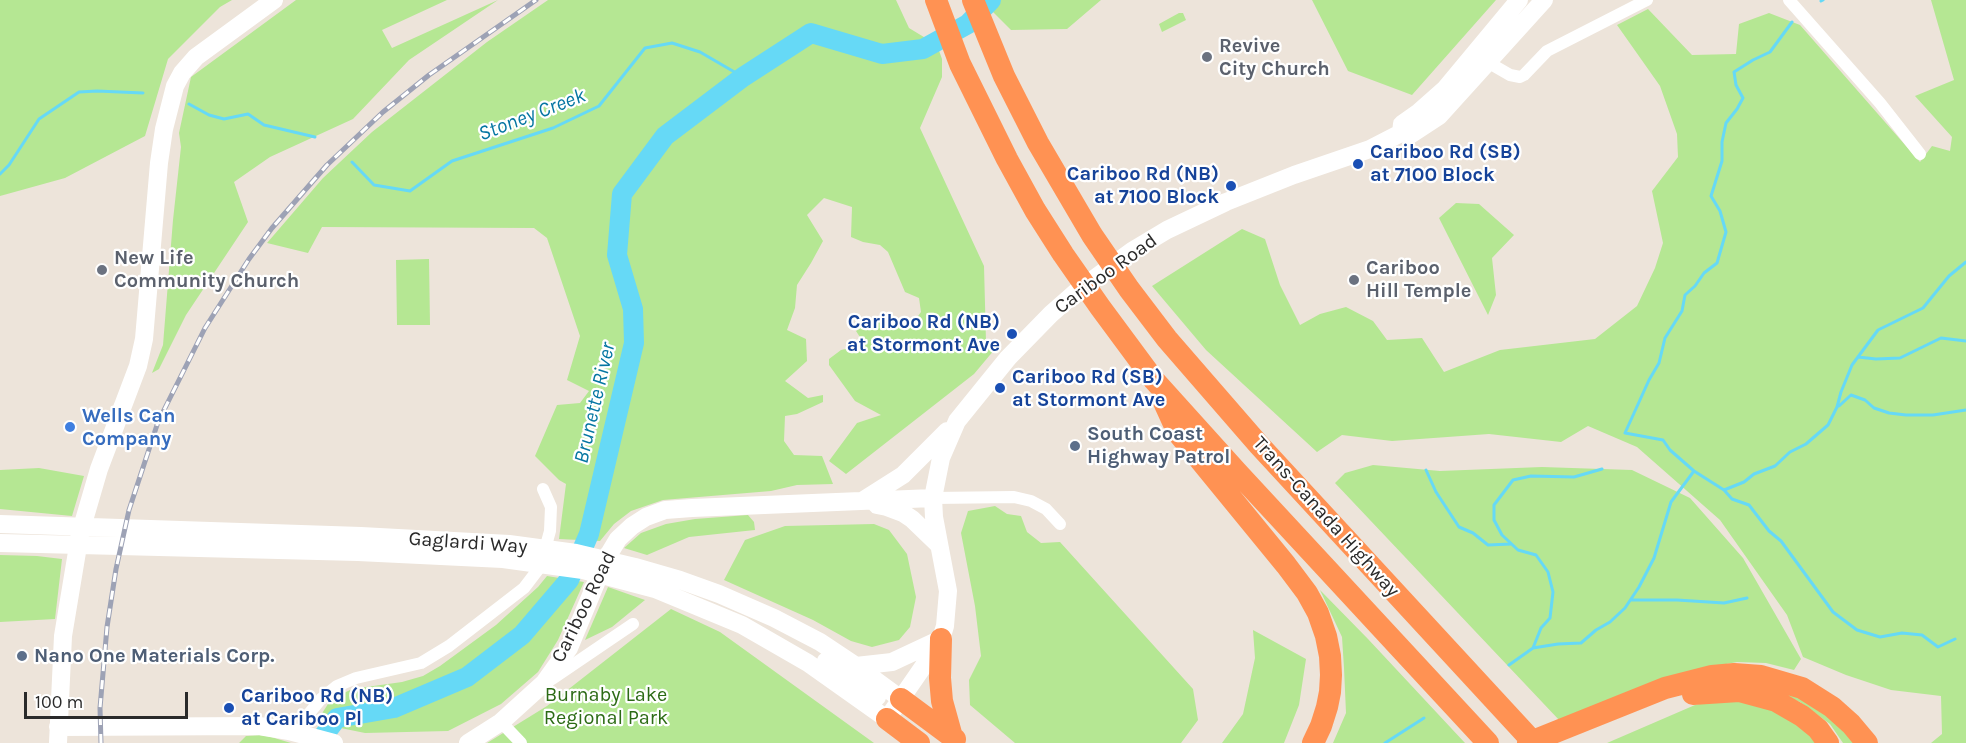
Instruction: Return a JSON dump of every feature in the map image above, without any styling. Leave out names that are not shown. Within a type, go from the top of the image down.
[{"type":"highway","name":"Trans-Canada Highway","points":[[936,0],[960,64],[1007,159],[1063,254],[1154,380],[1488,743]]},
{"type":"highway","name":"Trans-Canada Highway","points":[[973,0],[1004,76],[1038,143],[1081,218],[1129,289],[1167,339],[1259,445],[1534,743]]},
{"type":"highway","points":[[1154,380],[1178,432],[1286,565],[1307,593],[1318,613],[1326,636],[1331,675],[1327,707],[1313,743]]},
{"type":"highway","points":[[941,639],[941,689],[956,740]]},
{"type":"highway","points":[[1562,743],[1583,728],[1665,688],[1723,675],[1752,675],[1802,688],[1832,707],[1867,743]]},
{"type":"highway","points":[[1528,743],[1681,697],[1701,693],[1739,691],[1758,695],[1790,708],[1818,729],[1828,743]]},
{"type":"highway","points":[[901,699],[956,740]]},
{"type":"highway","points":[[1497,704],[1553,743]]},
{"type":"highway","points":[[887,719],[919,743]]},
{"type":"street","points":[[274,0],[196,57],[182,73],[175,86],[164,129],[159,163],[144,339],[138,366],[99,469],[80,534],[63,636],[58,735],[227,725],[267,727],[334,743]]},
{"type":"street","name":"Cariboo Road","points":[[1481,59],[1520,0]]},
{"type":"street","name":"Cariboo Road","points":[[887,719],[941,639],[948,611],[948,591],[934,517],[933,498],[941,458],[957,420],[1008,358],[1051,314],[1101,273],[1167,230],[1226,202],[1310,169],[1370,149],[1401,133],[1402,124],[1481,59],[1544,0]]},
{"type":"street","points":[[1481,59],[1510,75],[1520,77],[1547,51],[1647,0]]},
{"type":"street","points":[[1789,0],[1880,103],[1920,154]]},
{"type":"street","points":[[861,502],[903,475],[957,420]]},
{"type":"street","points":[[302,735],[307,716],[321,699],[338,686],[356,678],[421,663],[449,646],[524,588],[540,567],[550,531],[551,507],[543,489]]},
{"type":"street","points":[[933,498],[1014,497],[1031,501],[1046,509],[1060,524]]},
{"type":"street","name":"Cariboo Road","points":[[468,743],[501,722],[544,683],[569,648],[606,559],[618,539],[646,517],[665,510],[692,508],[933,498]]},
{"type":"street","points":[[861,502],[903,513],[939,545]]},
{"type":"street","name":"Gaglardi Way","points":[[0,524],[34,534],[159,538],[361,536],[506,551],[576,553],[632,574],[668,594],[742,625],[808,663],[887,719]]},
{"type":"street","name":"Gaglardi Way","points":[[0,543],[34,534]]},
{"type":"street","name":"Gaglardi Way","points":[[632,574],[709,590],[774,618],[815,639],[901,699]]},
{"type":"street","points":[[544,683],[633,624]]},
{"type":"street","points":[[742,625],[768,632],[800,645],[884,701],[901,699]]},
{"type":"street","points":[[856,666],[892,662],[941,639]]},
{"type":"street","points":[[501,722],[521,743]]},
{"type":"green space","points":[[0,0],[232,0],[220,7],[168,59],[145,136],[65,178],[0,196]]},
{"type":"green space","points":[[296,0],[447,0],[382,30],[392,48],[498,0],[409,60],[353,119],[270,157],[234,182],[248,222],[186,315],[159,369],[152,373],[163,345],[181,147],[179,133],[191,77]]},
{"type":"green space","points":[[548,0],[896,0],[909,28],[937,45],[942,59],[942,77],[920,128],[984,266],[986,342],[995,349],[974,374],[846,474],[829,461],[857,423],[881,415],[855,401],[829,365],[829,359],[841,350],[865,345],[856,331],[877,318],[908,330],[921,312],[919,298],[905,292],[888,252],[880,245],[851,237],[852,207],[824,198],[807,215],[823,241],[797,285],[795,308],[787,330],[806,339],[807,361],[785,381],[808,398],[823,395],[823,402],[797,414],[785,416],[784,441],[794,455],[822,456],[833,484],[797,485],[771,491],[663,500],[631,511],[614,524],[600,541],[559,539],[566,484],[535,456],[557,405],[580,403],[589,391],[567,380],[580,336],[547,238],[534,228],[322,227],[308,253],[267,243],[323,178],[372,132],[487,42]]},
{"type":"green space","points":[[992,0],[1101,0],[1067,29],[1011,30],[990,9]]},
{"type":"green space","points":[[1312,0],[1496,0],[1412,95],[1348,71]]},
{"type":"green space","points":[[1931,0],[1966,0],[1966,743],[1931,743],[1942,734],[1941,696],[1891,690],[1803,657],[1787,615],[1720,520],[1637,447],[1588,426],[1561,442],[1489,434],[1392,441],[1342,435],[1317,452],[1206,350],[1152,286],[1242,229],[1265,239],[1280,285],[1300,325],[1320,314],[1346,307],[1373,321],[1387,340],[1422,338],[1444,372],[1500,350],[1595,339],[1637,306],[1655,268],[1663,243],[1652,191],[1678,157],[1677,134],[1660,86],[1617,25],[1648,9],[1692,55],[1736,54],[1739,24],[1769,13],[1800,25],[1920,162],[1932,146],[1950,151],[1952,137],[1915,96],[1954,80]]},
{"type":"green space","points":[[1183,13],[1186,20],[1162,32],[1159,24]]},
{"type":"green space","points":[[1456,203],[1479,204],[1514,235],[1492,258],[1496,295],[1488,315],[1439,218]]},
{"type":"green space","points":[[429,259],[430,325],[397,325],[396,260]]},
{"type":"green space","points":[[1373,465],[1440,471],[1542,467],[1632,470],[1690,498],[1743,558],[1801,659],[1794,670],[1766,663],[1737,662],[1710,667],[1560,721],[1335,483],[1345,473]]},
{"type":"green space","points":[[39,468],[84,476],[72,516],[0,509],[0,470]]},
{"type":"green space","points":[[995,506],[1007,514],[1021,516],[1027,532],[1041,543],[1060,542],[1193,689],[1198,720],[1181,743],[1015,743],[970,705],[969,680],[981,656],[975,606],[961,533],[968,511]]},
{"type":"green space","points":[[748,515],[754,522],[755,530],[689,537],[647,555],[624,548],[641,533],[666,524],[695,519]]},
{"type":"green space","points":[[874,524],[889,530],[907,554],[916,597],[910,627],[899,640],[872,647],[851,641],[813,620],[724,580],[745,540],[785,526]]},
{"type":"green space","points":[[0,555],[62,559],[55,619],[0,622]]},
{"type":"green space","points":[[547,576],[584,582],[558,640],[538,672],[501,704],[448,731],[365,733],[321,724],[319,718],[328,704],[352,689],[402,682],[423,676],[440,666],[496,625]]},
{"type":"green space","points":[[608,587],[645,600],[612,627],[585,640]]},
{"type":"green space","points":[[1320,590],[1465,743],[1333,743],[1346,713],[1342,637]]},
{"type":"green space","name":"Burnaby Lake Regional Park","points":[[671,609],[720,632],[874,743],[487,743],[547,706]]},
{"type":"green space","points":[[1253,630],[1306,659],[1299,705],[1284,743],[1222,743],[1243,714],[1255,658]]},
{"type":"green space","points":[[1770,689],[1817,702],[1861,743],[1843,743],[1830,724],[1800,702]]},
{"type":"green space","points":[[1748,700],[1778,711],[1821,743],[1607,743],[1695,705],[1715,701]]},
{"type":"green space","points":[[260,735],[291,743],[239,743],[246,736]]},
{"type":"waterway","name":"Brunette River","points":[[318,743],[337,718],[394,708],[467,677],[522,635],[569,580],[589,534],[634,343],[633,309],[617,255],[622,194],[665,136],[743,77],[811,33],[882,54],[923,49],[968,24],[991,0]]},
{"type":"waterway","points":[[1792,22],[1770,52],[1734,72],[1736,85],[1743,98],[1726,123],[1722,142],[1722,161],[1711,196],[1720,211],[1726,232],[1717,263],[1704,273],[1685,295],[1682,311],[1665,338],[1659,363],[1625,433],[1663,440],[1670,450],[1694,471],[1724,490],[1744,482],[1754,474],[1775,466],[1790,452],[1806,444],[1828,425],[1852,365],[1878,330],[1923,308],[1949,276],[1966,262]]},
{"type":"waterway","name":"Stoney Creek","points":[[352,162],[374,185],[410,191],[452,161],[553,128],[599,106],[645,48],[672,43],[700,52],[743,77]]},
{"type":"waterway","name":"Stoney Creek","points":[[0,174],[9,165],[39,119],[79,92],[143,93]]},
{"type":"waterway","name":"Stoney Creek","points":[[189,104],[209,115],[224,119],[248,114],[264,125],[315,137]]},
{"type":"waterway","points":[[1858,357],[1900,358],[1941,338],[1966,341]]},
{"type":"waterway","points":[[1839,406],[1851,395],[1865,400],[1874,408],[1889,413],[1933,415],[1966,410]]},
{"type":"waterway","points":[[1533,648],[1541,628],[1550,618],[1553,592],[1548,572],[1536,555],[1518,550],[1502,535],[1494,520],[1494,505],[1513,480],[1531,476],[1574,477],[1602,469]]},
{"type":"waterway","points":[[1426,470],[1436,492],[1459,527],[1473,533],[1488,545],[1511,544]]},
{"type":"waterway","points":[[1509,665],[1533,648],[1581,643],[1625,608],[1654,558],[1671,502],[1694,471]]},
{"type":"waterway","points":[[1724,490],[1732,499],[1749,505],[1769,531],[1781,541],[1833,612],[1857,630],[1880,637],[1902,633],[1922,635],[1938,647],[1955,639]]},
{"type":"waterway","points":[[1631,600],[1724,603],[1747,598]]},
{"type":"waterway","points":[[1385,743],[1424,718]]},
{"type":"railway","points":[[101,743],[100,708],[107,627],[116,569],[129,510],[158,422],[205,328],[249,259],[272,228],[327,165],[383,112],[429,75],[536,0]]},
{"type":"place","name":"Revive City Church","points":[[1207,57]]},
{"type":"place","name":"Cariboo Rd (SB) at 7100 Block","points":[[1358,164]]},
{"type":"place","name":"Cariboo Rd (NB) at 7100 Block","points":[[1231,186]]},
{"type":"place","name":"New Life Community Church","points":[[102,270]]},
{"type":"place","name":"Cariboo Hill Temple","points":[[1354,280]]},
{"type":"place","name":"Cariboo Rd (NB) at Stormont Ave","points":[[1012,334]]},
{"type":"place","name":"Cariboo Rd (SB) at Stormont Ave","points":[[1000,388]]},
{"type":"place","name":"Wells Can Company","points":[[70,427]]},
{"type":"place","name":"South Coast Highway Patrol","points":[[1075,446]]},
{"type":"place","name":"Nano One Materials Corp.","points":[[22,656]]},
{"type":"place","name":"Cariboo Rd (NB) at Cariboo Pl","points":[[229,708]]}]
